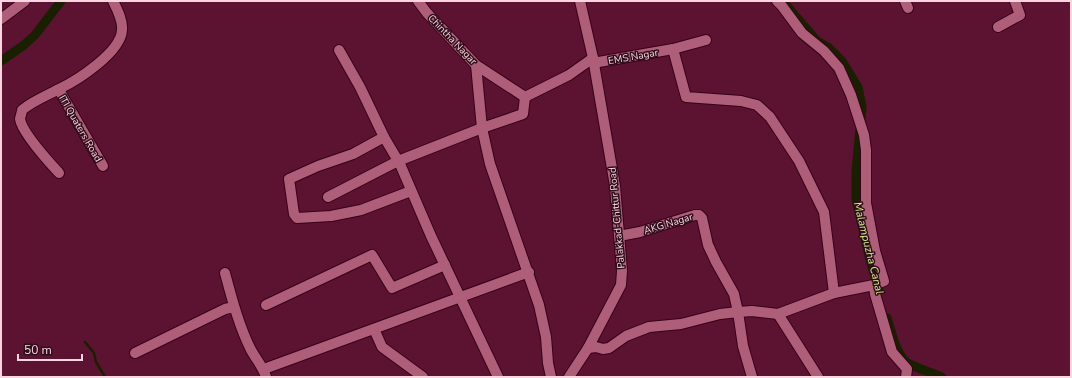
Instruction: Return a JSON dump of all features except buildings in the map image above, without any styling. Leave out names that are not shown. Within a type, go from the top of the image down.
[{"type":"street","points":[[1,19],[25,1]]},
{"type":"street","name":"ITI Quaters Road","points":[[59,173],[35,146],[20,120],[22,110],[31,102],[58,90],[92,68],[116,46],[122,30],[118,12],[113,1]]},
{"type":"street","name":"Chintha Nagar","points":[[418,1],[427,13],[476,65],[525,97]]},
{"type":"street","name":"Palakkad-Chittur Road","points":[[569,377],[588,348],[621,285],[622,272],[615,186],[593,60],[580,1]]},
{"type":"street","points":[[588,348],[596,347],[603,350],[609,348],[626,336],[649,327],[681,324],[720,314],[758,312],[778,314],[834,293],[874,285],[884,281],[875,251],[866,204],[866,150],[864,135],[851,95],[839,68],[824,51],[802,33],[777,1]]},
{"type":"street","points":[[998,27],[1020,15],[1015,1]]},
{"type":"street","name":"EMS Nagar","points":[[593,60],[673,49],[706,40]]},
{"type":"street","points":[[673,49],[686,97],[741,101],[758,105],[770,117],[799,161],[824,212],[834,293]]},
{"type":"street","points":[[339,50],[398,161],[431,236],[498,377]]},
{"type":"street","points":[[328,197],[398,161],[522,114],[525,97],[569,75],[593,60]]},
{"type":"street","points":[[476,65],[482,128],[490,164],[539,305],[546,337],[548,363],[551,377]]},
{"type":"street","name":"ITI Quaters Road","points":[[58,90],[103,166]]},
{"type":"street","points":[[384,137],[353,154],[318,166],[289,180],[294,214],[297,218],[331,216],[361,210],[411,190]]},
{"type":"street","name":"AKG Nagar","points":[[619,236],[645,231],[695,214],[702,218],[708,245],[734,294],[743,346],[752,377]]},
{"type":"street","points":[[266,305],[372,255],[392,288],[445,265]]},
{"type":"street","points":[[225,273],[234,307],[251,350],[265,373],[374,329],[528,272]]},
{"type":"street","points":[[874,285],[875,294],[892,352],[907,369],[906,377]]},
{"type":"street","points":[[136,353],[225,309],[234,307]]},
{"type":"street","points":[[778,314],[818,377]]},
{"type":"street","points":[[374,329],[382,347],[423,377]]},
{"type":"waterway","name":"Malampuzha Canal","points":[[1,61],[24,45],[35,35],[61,1]]},
{"type":"waterway","name":"Malampuzha Canal","points":[[786,5],[817,41],[829,48],[842,61],[858,87],[862,107],[856,171],[856,199],[869,256],[879,291]]},
{"type":"waterway","name":"Malampuzha Canal","points":[[887,318],[896,347],[902,358],[909,364],[942,377]]},
{"type":"waterway","points":[[85,342],[94,353],[96,362],[105,377]]}]
